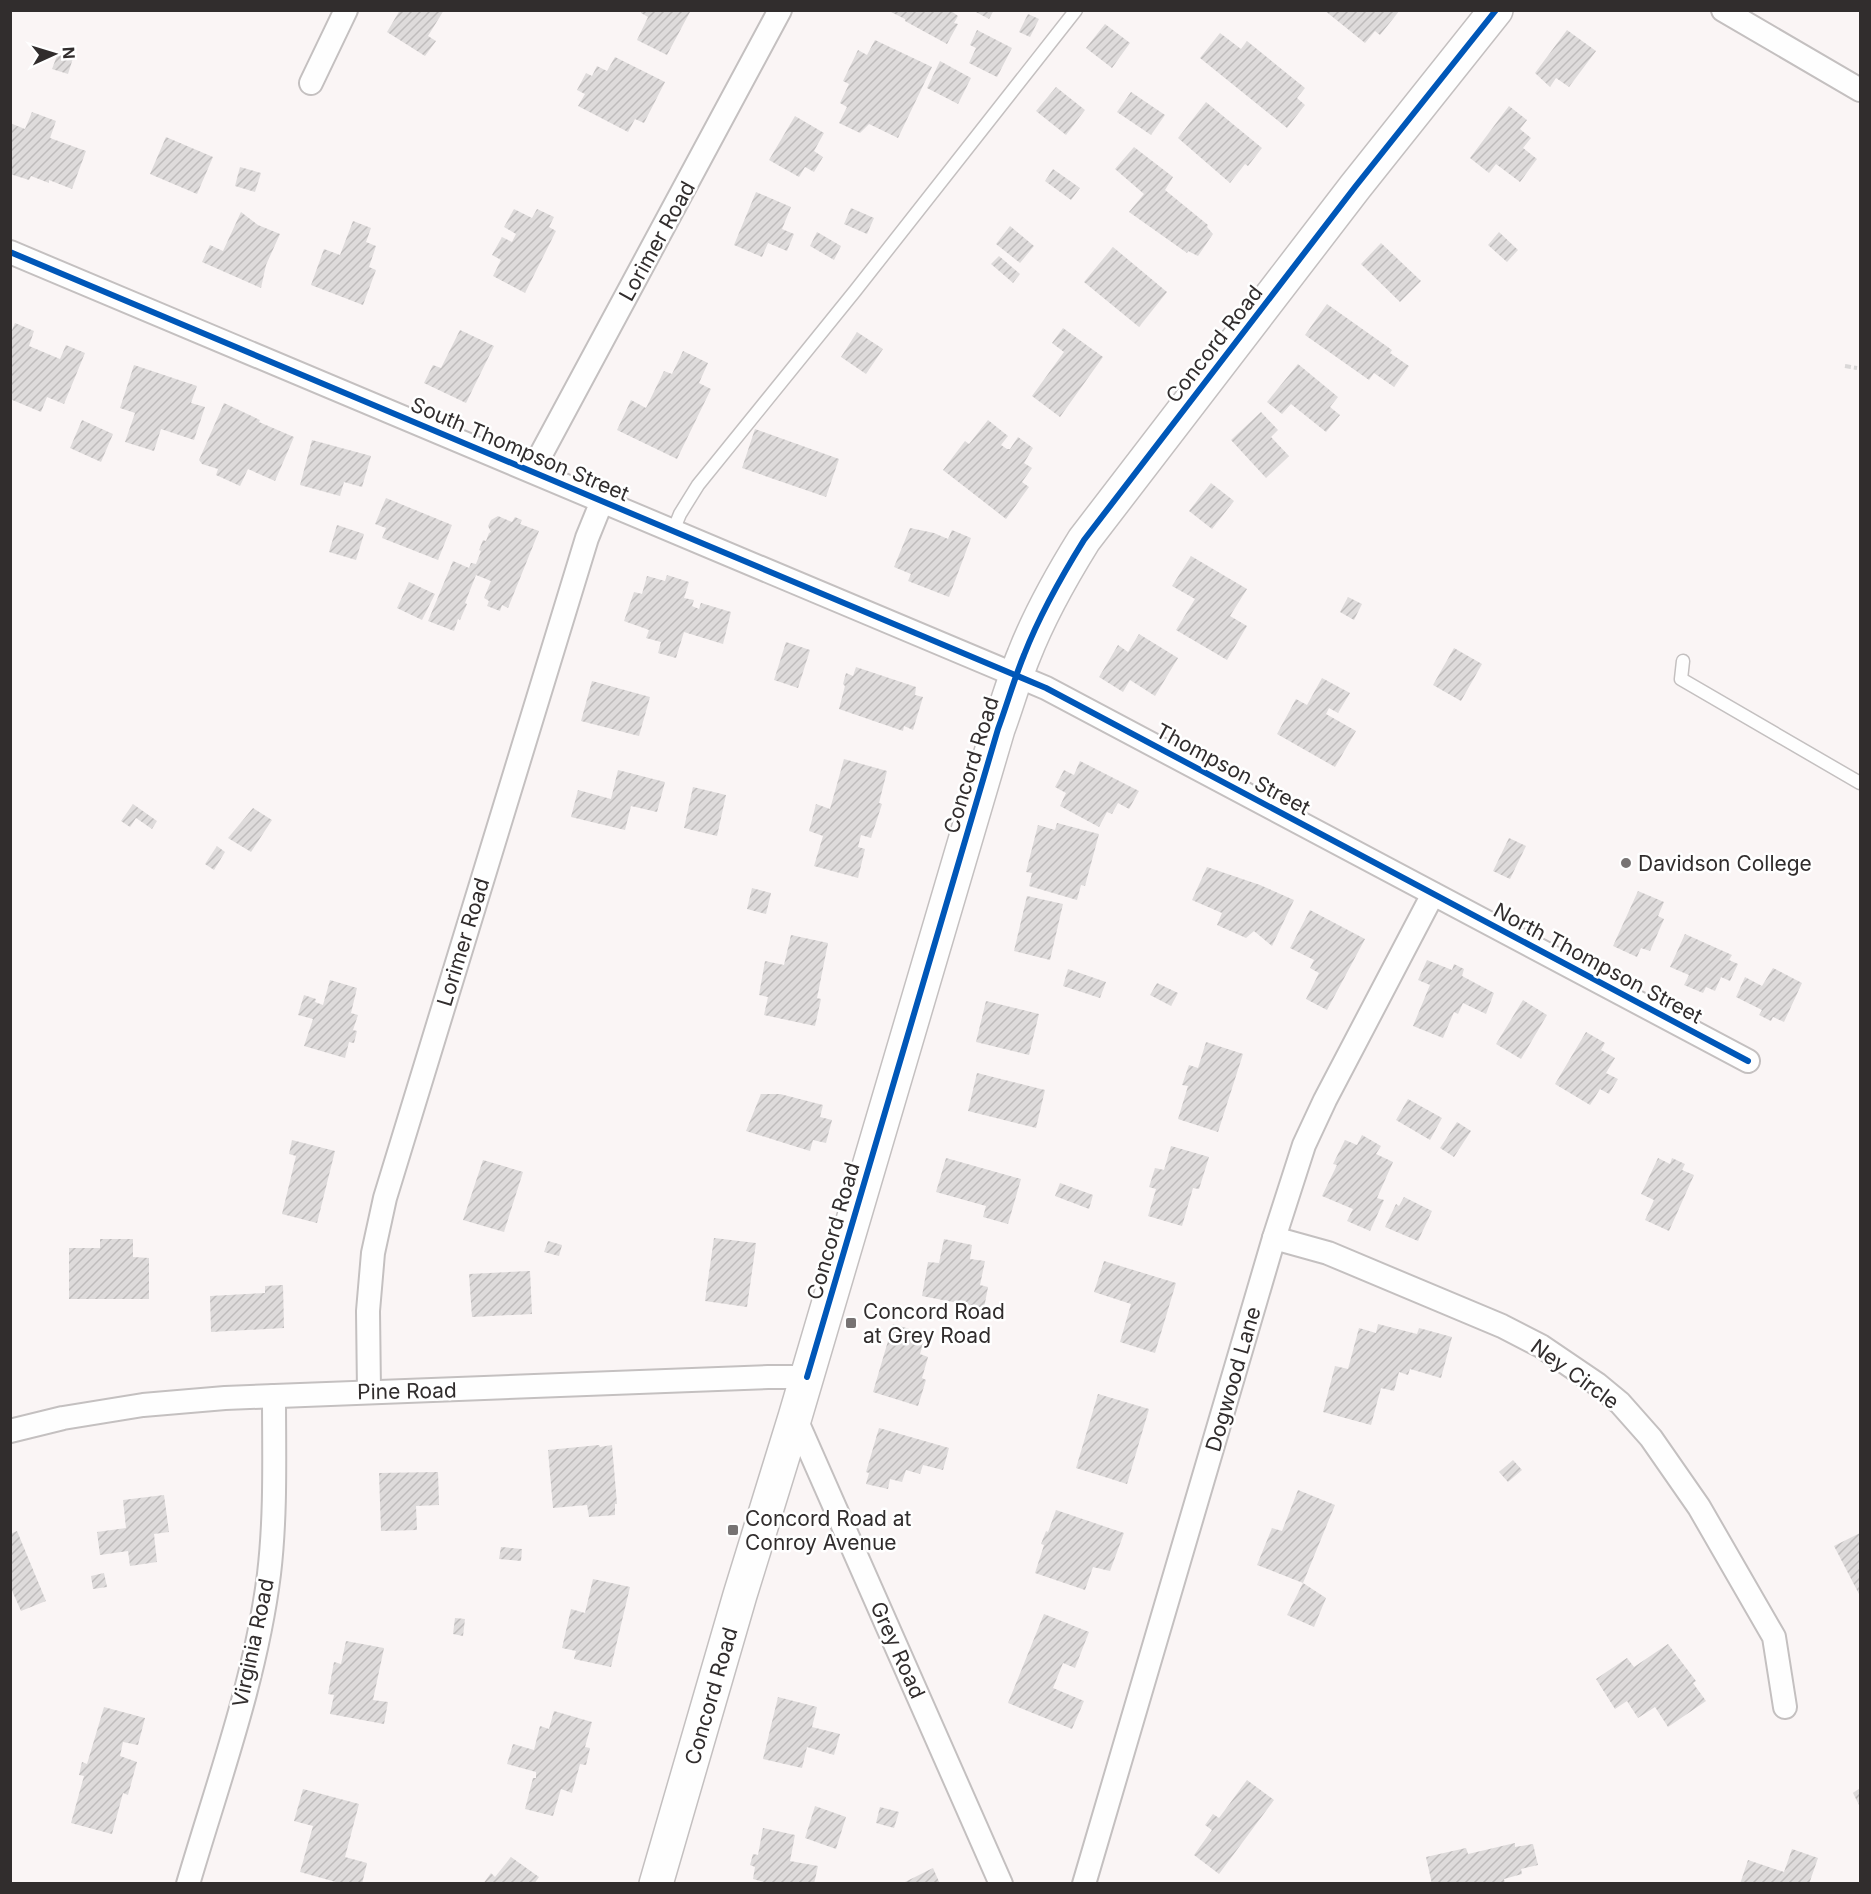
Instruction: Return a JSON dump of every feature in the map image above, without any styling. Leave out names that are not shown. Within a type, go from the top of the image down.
[{"type":"main road","name":"Concord Road","points":[[656,1884],[998,729],[1038,622],[1084,540],[1355,187],[1496,10]]},
{"type":"street","points":[[311,83],[346,10]]},
{"type":"street","name":"Lorimer Road","points":[[531,471],[780,10]]},
{"type":"street","points":[[1723,10],[1860,90]]},
{"type":"street","name":"South Thompson Street","points":[[10,252],[1016,676]]},
{"type":"street","name":"Lorimer Road","points":[[369,1391],[368,1311],[373,1253],[385,1198],[587,538],[602,501]]},
{"type":"street","name":"Thompson Street","points":[[1016,676],[1046,688],[1433,894]]},
{"type":"street","name":"North Thompson Street","points":[[1433,894],[1748,1061]]},
{"type":"street","name":"Dogwood Lane","points":[[1084,1884],[1304,1144],[1433,894]]},
{"type":"street","name":"Ney Circle","points":[[1274,1239],[1328,1253],[1502,1326],[1541,1346],[1597,1384],[1620,1404],[1651,1438],[1699,1507],[1774,1637],[1785,1707]]},
{"type":"street","name":"Pine Road","points":[[10,1431],[63,1418],[143,1405],[274,1396],[807,1377]]},
{"type":"street","name":"Virginia Road","points":[[188,1884],[241,1706],[262,1617],[269,1574],[274,1504],[274,1396]]},
{"type":"street","name":"Grey Road","points":[[795,1417],[1001,1884]]},
{"type":"lane","points":[[673,531],[680,514],[698,485],[855,291],[1076,10]]},
{"type":"lane","points":[[1683,661],[1682,679],[1860,783]]},
{"type":"path","points":[[1845,366],[1857,368]]},
{"type":"building","points":[[400,10],[444,10],[428,36],[436,41],[425,56],[387,32]]},
{"type":"building","points":[[642,10],[691,10],[667,55],[637,40],[648,17],[641,13]]},
{"type":"building","points":[[892,10],[950,10],[958,16],[954,23],[958,24],[947,44],[905,21],[891,12]]},
{"type":"building","points":[[972,10],[994,10],[989,19]]},
{"type":"building","points":[[1324,10],[1400,10],[1380,35],[1375,31],[1365,43]]},
{"type":"building","points":[[1028,14],[1039,19],[1030,37],[1019,32]]},
{"type":"building","points":[[1105,24],[1130,43],[1112,68],[1086,48]]},
{"type":"building","points":[[977,30],[1012,48],[997,77],[969,63],[976,48],[970,45]]},
{"type":"building","points":[[1567,30],[1596,51],[1569,87],[1556,78],[1550,87],[1535,73]]},
{"type":"building","points":[[1220,33],[1241,49],[1247,41],[1305,88],[1297,98],[1305,105],[1287,128],[1200,58]]},
{"type":"building","points":[[875,40],[932,67],[898,138],[869,124],[860,133],[839,123],[847,107],[840,103],[849,84],[843,81],[858,50],[867,55]]},
{"type":"building","points":[[58,53],[73,58],[68,74],[52,69]]},
{"type":"building","points":[[615,57],[665,82],[644,123],[635,119],[628,132],[578,106],[585,94],[577,90],[586,73],[592,76],[597,66],[607,71]]},
{"type":"building","points":[[940,61],[971,78],[958,104],[927,88]]},
{"type":"building","points":[[1056,87],[1085,110],[1066,135],[1036,111]]},
{"type":"building","points":[[1131,92],[1165,115],[1151,135],[1117,112]]},
{"type":"building","points":[[1206,102],[1262,148],[1248,166],[1245,164],[1230,183],[1178,138]]},
{"type":"building","points":[[1509,106],[1527,120],[1520,129],[1531,138],[1523,148],[1537,159],[1520,182],[1496,164],[1489,173],[1470,158]]},
{"type":"building","points":[[32,112],[56,121],[50,138],[86,151],[72,189],[49,180],[49,183],[31,176],[29,180],[10,174],[10,123],[25,129]]},
{"type":"building","points":[[795,116],[824,133],[814,151],[823,157],[814,172],[805,167],[799,177],[769,160]]},
{"type":"building","points":[[166,137],[213,157],[197,194],[150,174]]},
{"type":"building","points":[[1134,147],[1173,177],[1165,190],[1208,225],[1207,227],[1213,234],[1198,256],[1188,251],[1187,253],[1129,212],[1144,194],[1115,169]]},
{"type":"building","points":[[240,167],[261,173],[255,192],[235,186]]},
{"type":"building","points":[[1053,169],[1080,188],[1071,200],[1045,181]]},
{"type":"building","points":[[756,192],[791,207],[782,229],[794,234],[787,251],[768,243],[762,257],[734,245]]},
{"type":"building","points":[[851,208],[874,218],[867,234],[844,224]]},
{"type":"building","points":[[514,209],[532,218],[537,209],[554,217],[549,227],[556,231],[525,293],[493,276],[501,260],[492,255],[502,237],[512,242],[516,234],[504,227]]},
{"type":"building","points":[[241,212],[258,225],[280,234],[266,265],[261,288],[202,262],[210,245],[223,251]]},
{"type":"building","points":[[353,221],[371,228],[366,242],[376,246],[369,267],[376,270],[363,305],[311,285],[324,249],[340,255]]},
{"type":"building","points":[[1010,226],[1034,246],[1020,263],[996,244]]},
{"type":"building","points":[[817,232],[841,246],[834,260],[810,246]]},
{"type":"building","points":[[1499,232],[1518,250],[1507,262],[1488,245]]},
{"type":"building","points":[[1381,243],[1421,281],[1400,302],[1361,264]]},
{"type":"building","points":[[1113,247],[1167,292],[1139,327],[1084,282]]},
{"type":"building","points":[[999,256],[1020,274],[1013,283],[991,264]]},
{"type":"building","points":[[1327,304],[1392,350],[1390,353],[1409,366],[1394,387],[1374,373],[1369,380],[1305,335]]},
{"type":"building","points":[[15,323],[34,331],[29,346],[60,359],[66,345],[85,353],[64,404],[47,397],[41,412],[10,399],[12,373],[10,372],[10,335]]},
{"type":"building","points":[[1063,328],[1103,357],[1060,417],[1032,396],[1064,352],[1052,343]]},
{"type":"building","points":[[460,330],[494,346],[466,403],[424,383],[433,365],[441,368]]},
{"type":"building","points":[[857,332],[883,349],[866,374],[841,357]]},
{"type":"building","points":[[683,351],[708,363],[699,383],[711,389],[677,459],[617,430],[631,400],[646,408],[664,371],[672,374]]},
{"type":"building","points":[[1298,364],[1338,397],[1330,407],[1340,415],[1326,432],[1291,404],[1282,414],[1267,402]]},
{"type":"building","points":[[134,365],[197,386],[191,403],[205,407],[194,440],[161,429],[154,451],[125,442],[135,413],[120,408]]},
{"type":"building","points":[[224,403],[294,437],[275,481],[248,469],[240,486],[216,475],[218,469],[202,464],[199,460]]},
{"type":"building","points":[[1261,412],[1278,430],[1271,437],[1289,456],[1266,478],[1231,440]]},
{"type":"building","points":[[82,420],[113,434],[101,462],[70,448]]},
{"type":"building","points":[[988,420],[1008,436],[1001,445],[1007,449],[1010,449],[1018,437],[1033,448],[1024,463],[1032,468],[1022,482],[1029,487],[1006,519],[943,470],[965,441],[969,444]]},
{"type":"building","points":[[755,429],[839,459],[826,497],[742,468]]},
{"type":"building","points":[[312,440],[371,456],[362,487],[344,482],[340,496],[300,485]]},
{"type":"building","points":[[1211,483],[1234,501],[1212,529],[1189,511]]},
{"type":"building","points":[[386,498],[452,525],[438,560],[382,538],[386,528],[375,524]]},
{"type":"building","points":[[498,516],[512,522],[515,517],[522,520],[520,524],[539,531],[508,608],[502,605],[500,611],[487,606],[489,601],[484,598],[491,581],[476,575],[465,603],[467,604],[454,631],[428,621],[453,561],[469,568],[471,563],[476,564],[483,540],[486,541],[491,532],[488,526],[491,520]]},
{"type":"building","points":[[337,525],[364,534],[356,560],[329,552]]},
{"type":"building","points":[[910,528],[934,533],[948,539],[952,530],[971,538],[949,597],[908,581],[911,574],[894,567]]},
{"type":"building","points":[[1191,556],[1247,589],[1230,616],[1247,626],[1227,660],[1176,630],[1195,599],[1172,586]]},
{"type":"building","points":[[667,575],[689,582],[684,598],[694,600],[692,606],[699,609],[701,603],[731,612],[723,644],[684,632],[676,658],[658,653],[661,642],[646,638],[649,630],[624,621],[634,592],[642,594],[647,576],[665,581]]},
{"type":"building","points":[[409,582],[435,594],[422,620],[397,608]]},
{"type":"building","points":[[1348,597],[1362,604],[1354,620],[1340,612]]},
{"type":"building","points":[[1139,634],[1178,658],[1155,696],[1130,680],[1123,692],[1099,677],[1118,645],[1128,652]]},
{"type":"building","points":[[786,642],[810,650],[798,688],[774,680]]},
{"type":"building","points":[[1454,648],[1482,664],[1461,701],[1433,685]]},
{"type":"building","points":[[856,667],[916,687],[915,695],[923,697],[913,730],[904,726],[903,731],[839,709],[846,673],[853,676]]},
{"type":"building","points":[[1322,678],[1350,693],[1338,713],[1329,708],[1326,714],[1356,731],[1335,767],[1277,734],[1296,699],[1307,705]]},
{"type":"building","points":[[592,681],[650,697],[639,736],[581,721]]},
{"type":"building","points":[[844,759],[887,771],[879,803],[882,804],[871,838],[861,835],[858,847],[865,849],[858,878],[814,866],[823,836],[809,831],[816,804],[830,809]]},
{"type":"building","points":[[1080,761],[1139,791],[1129,809],[1118,803],[1112,814],[1107,812],[1099,827],[1060,806],[1066,793],[1055,787],[1064,770],[1074,775]]},
{"type":"building","points":[[618,770],[665,782],[657,812],[631,806],[625,830],[571,817],[578,790],[611,799]]},
{"type":"building","points":[[693,787],[726,795],[717,836],[684,828]]},
{"type":"building","points":[[133,804],[157,821],[152,829],[136,818],[130,827],[121,821]]},
{"type":"building","points":[[253,808],[272,820],[251,852],[228,838]]},
{"type":"building","points":[[1057,823],[1099,834],[1085,886],[1081,885],[1077,900],[1029,886],[1032,873],[1026,872],[1038,825],[1055,830]]},
{"type":"building","points":[[1509,838],[1526,846],[1510,879],[1493,871]]},
{"type":"building","points":[[217,846],[225,852],[214,870],[205,864]]},
{"type":"building","points":[[1207,867],[1260,885],[1294,900],[1272,946],[1254,931],[1246,938],[1217,925],[1222,913],[1192,900]]},
{"type":"building","points":[[752,888],[771,893],[766,914],[747,909]]},
{"type":"building","points":[[1638,891],[1664,902],[1658,916],[1664,919],[1650,951],[1641,948],[1637,957],[1613,946]]},
{"type":"building","points":[[1027,896],[1063,904],[1050,960],[1014,951]]},
{"type":"building","points":[[1310,910],[1365,939],[1327,1010],[1306,999],[1319,973],[1310,968],[1314,960],[1290,948]]},
{"type":"building","points":[[1685,934],[1732,955],[1729,960],[1738,964],[1730,981],[1721,977],[1715,991],[1706,987],[1703,993],[1684,985],[1689,975],[1670,967]]},
{"type":"building","points":[[791,935],[828,943],[817,998],[821,999],[815,1026],[764,1015],[768,997],[759,995],[765,961],[784,965]]},
{"type":"building","points":[[1427,960],[1452,970],[1454,964],[1464,969],[1462,976],[1494,993],[1486,1014],[1463,1003],[1458,1014],[1454,1012],[1443,1038],[1413,1026],[1430,985],[1418,980]]},
{"type":"building","points":[[1773,968],[1802,983],[1784,1022],[1773,1017],[1771,1021],[1759,1015],[1762,1010],[1736,997],[1745,977],[1762,986]]},
{"type":"building","points":[[1068,969],[1106,982],[1100,998],[1063,986]]},
{"type":"building","points":[[330,980],[357,988],[351,1013],[358,1015],[353,1030],[357,1031],[354,1043],[349,1042],[345,1058],[304,1046],[313,1019],[298,1015],[304,995],[316,999],[315,1002],[323,1005]]},
{"type":"building","points":[[1157,983],[1178,993],[1171,1006],[1150,995]]},
{"type":"building","points":[[1523,1000],[1547,1015],[1521,1059],[1496,1044]]},
{"type":"building","points":[[986,1001],[1039,1014],[1029,1055],[976,1042]]},
{"type":"building","points":[[1586,1032],[1605,1043],[1601,1050],[1615,1058],[1606,1073],[1618,1079],[1609,1094],[1600,1089],[1590,1105],[1555,1084]]},
{"type":"building","points":[[1206,1042],[1243,1054],[1218,1132],[1178,1119],[1188,1086],[1182,1085],[1189,1065],[1198,1068]]},
{"type":"building","points":[[977,1073],[1045,1090],[1036,1128],[968,1111]]},
{"type":"building","points":[[761,1094],[780,1094],[823,1105],[820,1117],[832,1120],[826,1143],[813,1140],[810,1151],[746,1131]]},
{"type":"building","points":[[1408,1099],[1442,1118],[1430,1140],[1396,1120]]},
{"type":"building","points":[[1457,1122],[1471,1131],[1454,1157],[1440,1148]]},
{"type":"building","points":[[1362,1135],[1381,1146],[1376,1154],[1393,1162],[1377,1198],[1384,1200],[1370,1231],[1347,1221],[1353,1209],[1322,1196],[1337,1165],[1333,1164],[1345,1140],[1357,1145]]},
{"type":"building","points":[[292,1140],[335,1151],[317,1223],[282,1214],[296,1156],[289,1154]]},
{"type":"building","points":[[1171,1146],[1209,1157],[1199,1189],[1193,1188],[1182,1226],[1148,1216],[1156,1189],[1149,1187],[1155,1168],[1164,1170]]},
{"type":"building","points":[[946,1158],[1021,1179],[1008,1224],[983,1217],[986,1206],[936,1192]]},
{"type":"building","points":[[1658,1158],[1670,1164],[1672,1158],[1685,1164],[1682,1170],[1694,1175],[1669,1231],[1645,1220],[1654,1200],[1641,1194]]},
{"type":"building","points":[[483,1160],[523,1172],[504,1232],[463,1220]]},
{"type":"building","points":[[1060,1183],[1093,1195],[1089,1209],[1055,1196]]},
{"type":"building","points":[[1404,1197],[1432,1211],[1418,1241],[1385,1227],[1396,1204],[1399,1206]]},
{"type":"building","points":[[714,1238],[756,1243],[747,1307],[705,1301]]},
{"type":"building","points":[[100,1239],[133,1239],[133,1257],[149,1258],[149,1299],[69,1299],[69,1248],[100,1248]]},
{"type":"building","points":[[944,1239],[972,1245],[970,1259],[985,1261],[980,1285],[988,1287],[984,1308],[922,1296],[928,1262],[939,1263]]},
{"type":"building","points":[[548,1241],[562,1245],[559,1256],[544,1252]]},
{"type":"building","points":[[1104,1261],[1176,1283],[1155,1353],[1120,1342],[1131,1304],[1094,1292]]},
{"type":"building","points":[[530,1271],[532,1314],[472,1317],[469,1274]]},
{"type":"building","points":[[283,1285],[284,1328],[211,1332],[210,1296],[265,1293],[265,1286]]},
{"type":"building","points":[[893,1324],[926,1334],[920,1354],[928,1357],[922,1378],[926,1380],[918,1406],[873,1392]]},
{"type":"building","points":[[1378,1324],[1417,1334],[1419,1328],[1452,1337],[1441,1378],[1410,1369],[1408,1375],[1399,1372],[1394,1391],[1381,1388],[1371,1425],[1323,1412],[1335,1366],[1348,1369],[1359,1328],[1376,1333]]},
{"type":"building","points":[[1098,1394],[1149,1409],[1127,1484],[1076,1468]]},
{"type":"building","points":[[879,1428],[949,1448],[943,1470],[923,1465],[920,1474],[906,1470],[902,1482],[890,1479],[888,1489],[866,1484],[869,1473],[866,1472]]},
{"type":"building","points":[[599,1445],[600,1447],[612,1445],[617,1504],[615,1504],[615,1515],[589,1517],[587,1505],[553,1508],[548,1450]]},
{"type":"building","points":[[1513,1460],[1522,1470],[1508,1482],[1499,1472]]},
{"type":"building","points":[[438,1472],[439,1505],[416,1506],[417,1530],[381,1531],[379,1473]]},
{"type":"building","points":[[1298,1490],[1335,1505],[1303,1583],[1257,1565],[1272,1528],[1282,1531]]},
{"type":"building","points":[[164,1495],[169,1532],[154,1534],[157,1562],[130,1566],[128,1551],[100,1555],[97,1532],[126,1528],[123,1500]]},
{"type":"building","points":[[1056,1510],[1124,1533],[1110,1571],[1093,1567],[1085,1590],[1035,1573],[1044,1545],[1041,1544]]},
{"type":"building","points":[[17,1531],[46,1601],[21,1611],[10,1586],[10,1534]]},
{"type":"building","points":[[1860,1533],[1860,1596],[1834,1546]]},
{"type":"building","points":[[501,1547],[522,1549],[521,1561],[499,1559]]},
{"type":"building","points":[[104,1573],[107,1587],[93,1589],[91,1576]]},
{"type":"building","points":[[593,1579],[630,1587],[611,1667],[574,1659],[576,1651],[562,1648],[571,1609],[585,1613]]},
{"type":"building","points":[[1303,1583],[1326,1598],[1314,1627],[1287,1615]]},
{"type":"building","points":[[1044,1614],[1089,1632],[1075,1668],[1063,1663],[1053,1688],[1084,1701],[1072,1729],[1008,1703]]},
{"type":"building","points":[[455,1618],[465,1619],[463,1636],[453,1634]]},
{"type":"building","points":[[346,1641],[384,1648],[373,1700],[388,1702],[384,1724],[330,1714],[334,1695],[328,1694],[334,1662],[341,1664]]},
{"type":"building","points":[[1668,1644],[1696,1681],[1693,1683],[1706,1701],[1668,1727],[1655,1707],[1638,1718],[1627,1701],[1615,1709],[1596,1679],[1627,1658],[1634,1667]]},
{"type":"building","points":[[778,1697],[817,1707],[812,1727],[840,1734],[834,1755],[807,1747],[802,1768],[763,1759]]},
{"type":"building","points":[[104,1707],[145,1718],[138,1745],[123,1742],[120,1756],[137,1762],[128,1795],[123,1793],[112,1834],[71,1823],[84,1776],[79,1775],[82,1762],[87,1764]]},
{"type":"building","points":[[554,1711],[592,1722],[585,1747],[590,1748],[586,1765],[580,1764],[572,1793],[561,1789],[553,1816],[525,1809],[536,1772],[507,1764],[513,1744],[534,1750],[540,1726],[549,1729]]},
{"type":"building","points":[[1247,1780],[1274,1800],[1219,1874],[1194,1855],[1212,1830],[1205,1825],[1213,1814],[1219,1818]]},
{"type":"building","points":[[1860,1788],[1860,1807],[1853,1793]]},
{"type":"building","points":[[303,1789],[359,1804],[345,1857],[367,1863],[362,1884],[343,1884],[300,1872],[313,1826],[294,1821]]},
{"type":"building","points":[[815,1806],[846,1817],[836,1849],[805,1838]]},
{"type":"building","points":[[880,1807],[899,1812],[894,1828],[876,1823]]},
{"type":"building","points":[[763,1828],[795,1835],[790,1861],[818,1866],[814,1884],[771,1884],[753,1879],[755,1867],[750,1865],[753,1854],[758,1855]]},
{"type":"building","points":[[1515,1843],[1515,1847],[1533,1844],[1538,1865],[1521,1869],[1522,1874],[1504,1879],[1505,1884],[1432,1884],[1426,1857],[1466,1848],[1468,1854]]},
{"type":"building","points":[[1792,1849],[1818,1858],[1809,1884],[1740,1884],[1748,1860],[1784,1872]]},
{"type":"building","points":[[511,1857],[539,1877],[534,1884],[483,1884],[491,1873],[495,1877]]},
{"type":"building","points":[[933,1868],[940,1884],[901,1884]]},
{"type":"cycle path","points":[[807,1377],[998,729],[1020,664],[1044,610],[1084,540],[1355,187],[1496,10]]},
{"type":"cycle path","points":[[10,252],[1046,688],[1748,1061]]},
{"type":"place","name":"Davidson College","points":[[1626,863]]},
{"type":"place","name":"Concord Road at Grey Road","points":[[851,1323]]},
{"type":"place","name":"Concord Road at Conroy Avenue","points":[[733,1530]]}]
